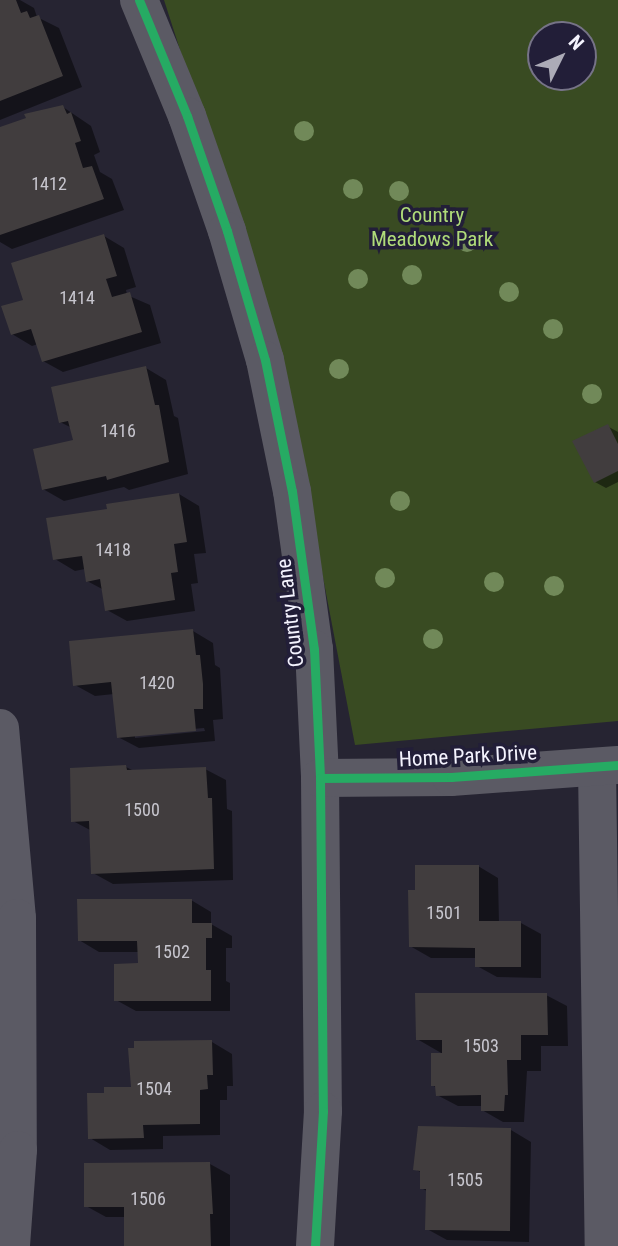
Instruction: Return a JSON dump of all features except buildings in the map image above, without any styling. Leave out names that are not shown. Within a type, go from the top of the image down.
[{"type":"street","name":"Country Lane","points":[[139,0],[196,142],[227,231],[265,360],[292,491],[314,649],[320,778],[323,1111],[315,1246]]},
{"type":"street","points":[[0,728],[17,918],[18,1150],[11,1246]]},
{"type":"street","name":"Home Park Drive","points":[[320,778],[451,777],[607,766]]},
{"type":"street","points":[[604,1246],[607,766]]},
{"type":"green space","name":"Country Meadows Park","points":[[164,0],[618,0],[618,721],[355,745],[284,373]]},
{"type":"cycle path","points":[[139,0],[187,116],[227,231],[265,360],[292,491],[314,649],[320,778],[323,1111],[315,1246]]},
{"type":"cycle path","points":[[320,778],[451,777],[618,765]]}]
